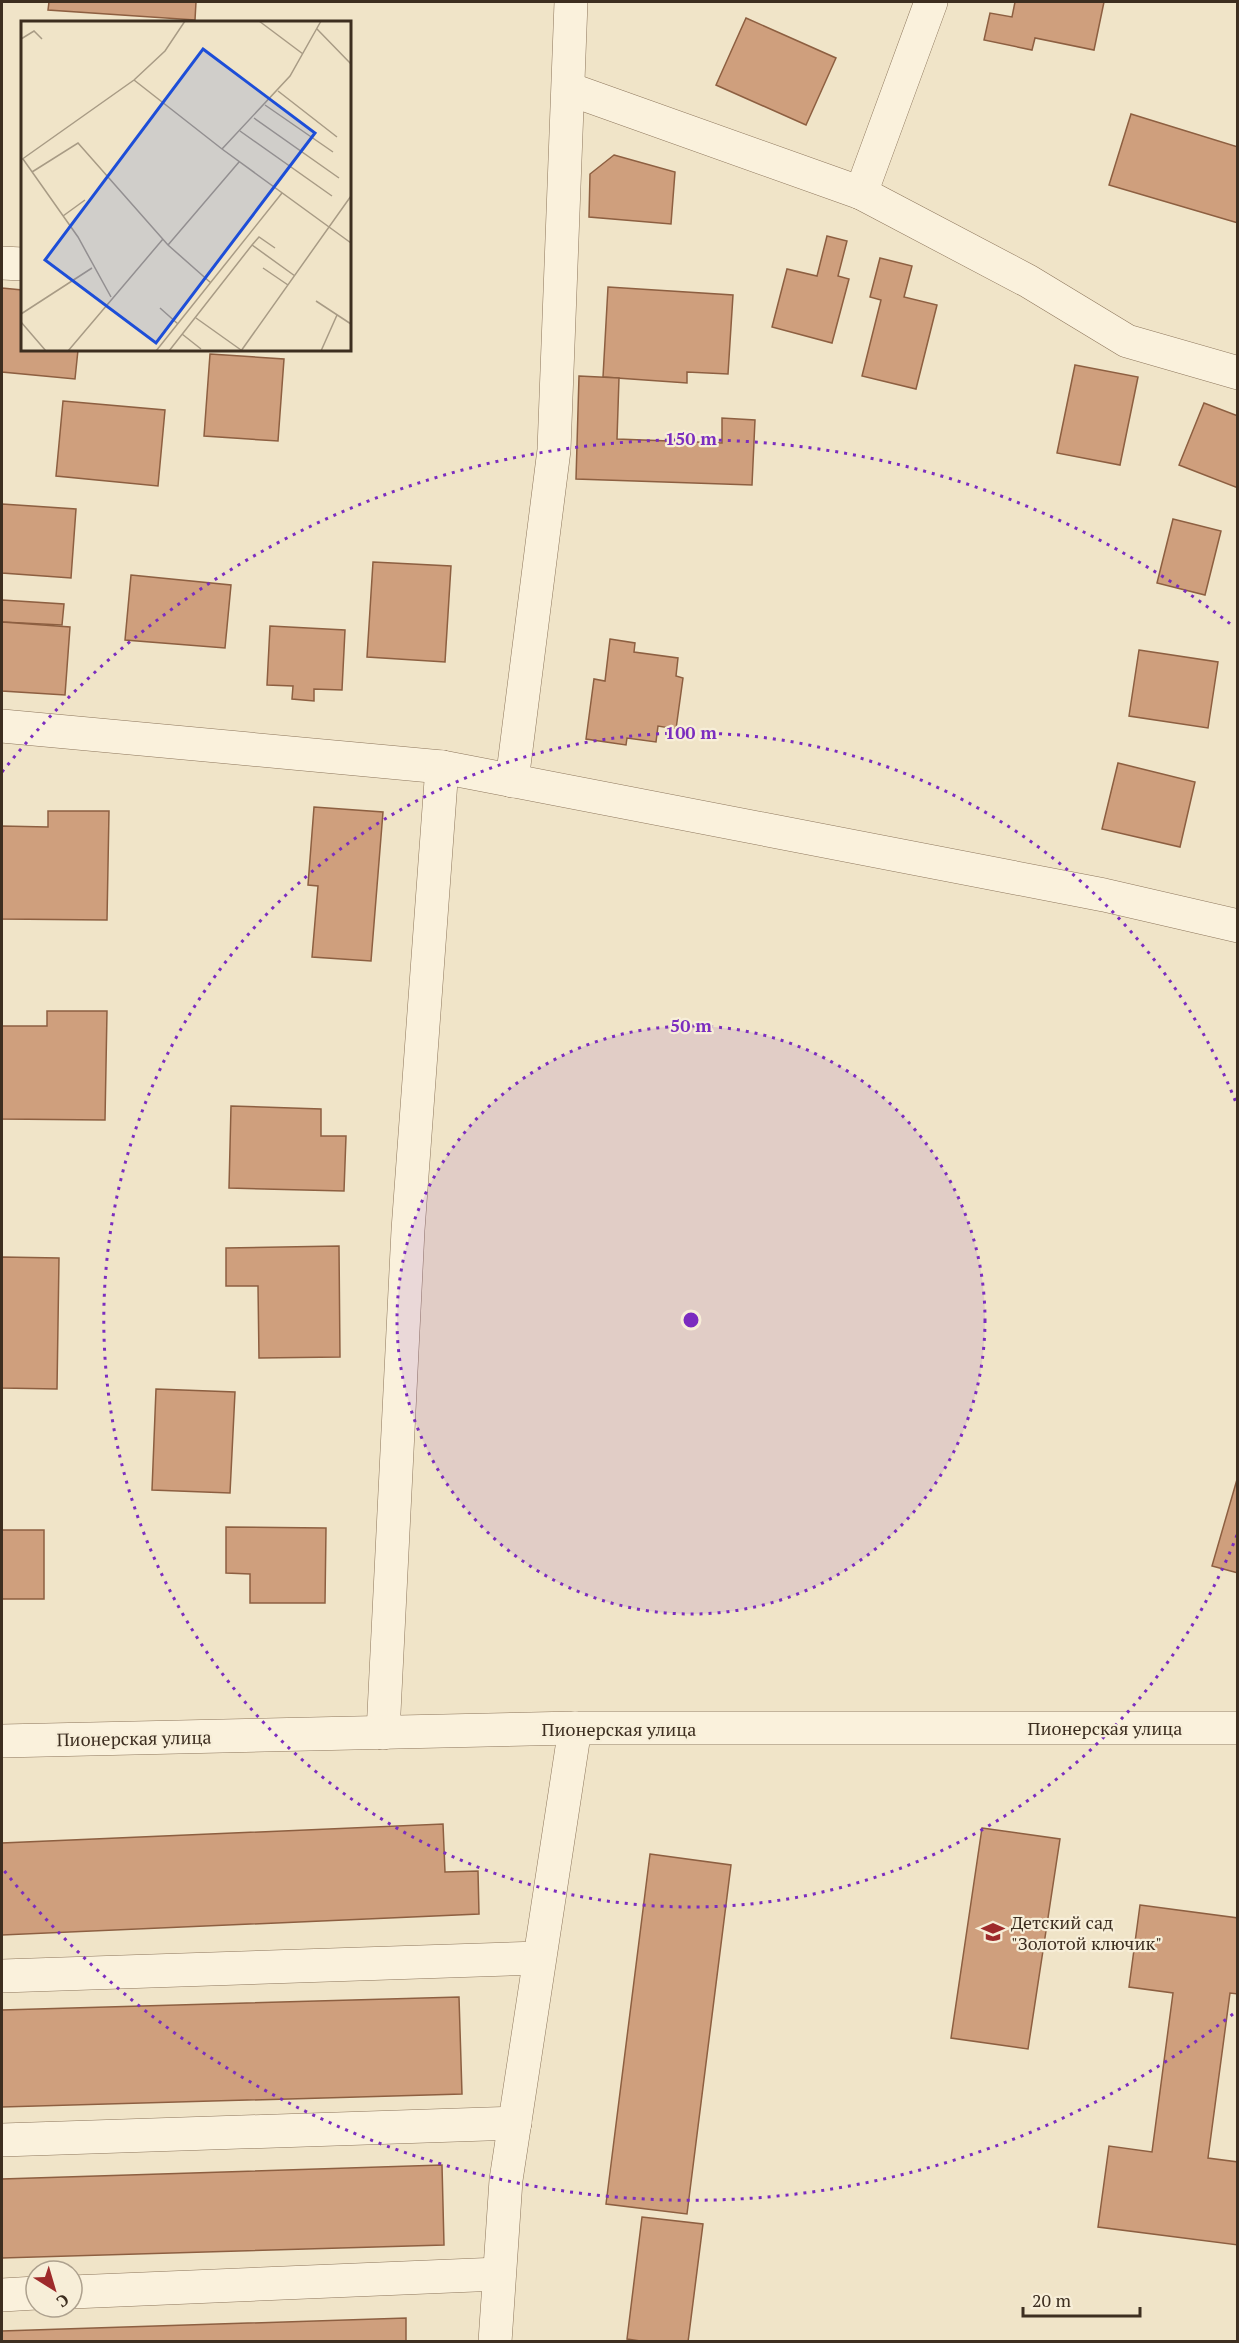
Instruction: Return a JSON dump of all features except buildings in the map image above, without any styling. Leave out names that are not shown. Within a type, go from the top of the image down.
[{"type":"street","points":[[512,781],[554,450],[571,2]]},
{"type":"street","points":[[861,192],[932,2]]},
{"type":"street","points":[[569,89],[861,192],[1028,281],[1127,341],[1238,373]]},
{"type":"street","points":[[2,263],[21,264]]},
{"type":"street","points":[[2,726],[442,768],[1104,895],[1238,926]]},
{"type":"street","points":[[383,1732],[408,1230],[442,768]]},
{"type":"street","points":[[495,2342],[506,2180],[574,1728]]},
{"type":"street","name":"Пионерская улица","points":[[2,1742],[574,1728],[1238,1728]]},
{"type":"street","points":[[2,1976],[539,1958]]},
{"type":"street","points":[[2,2140],[515,2123]]},
{"type":"street","points":[[84,2291],[499,2274]]},
{"type":"street","points":[[2,2295],[24,2294]]},
{"type":"place","name":"Детский сад \"Золотой ключик\"","points":[[993,1932]]}]
